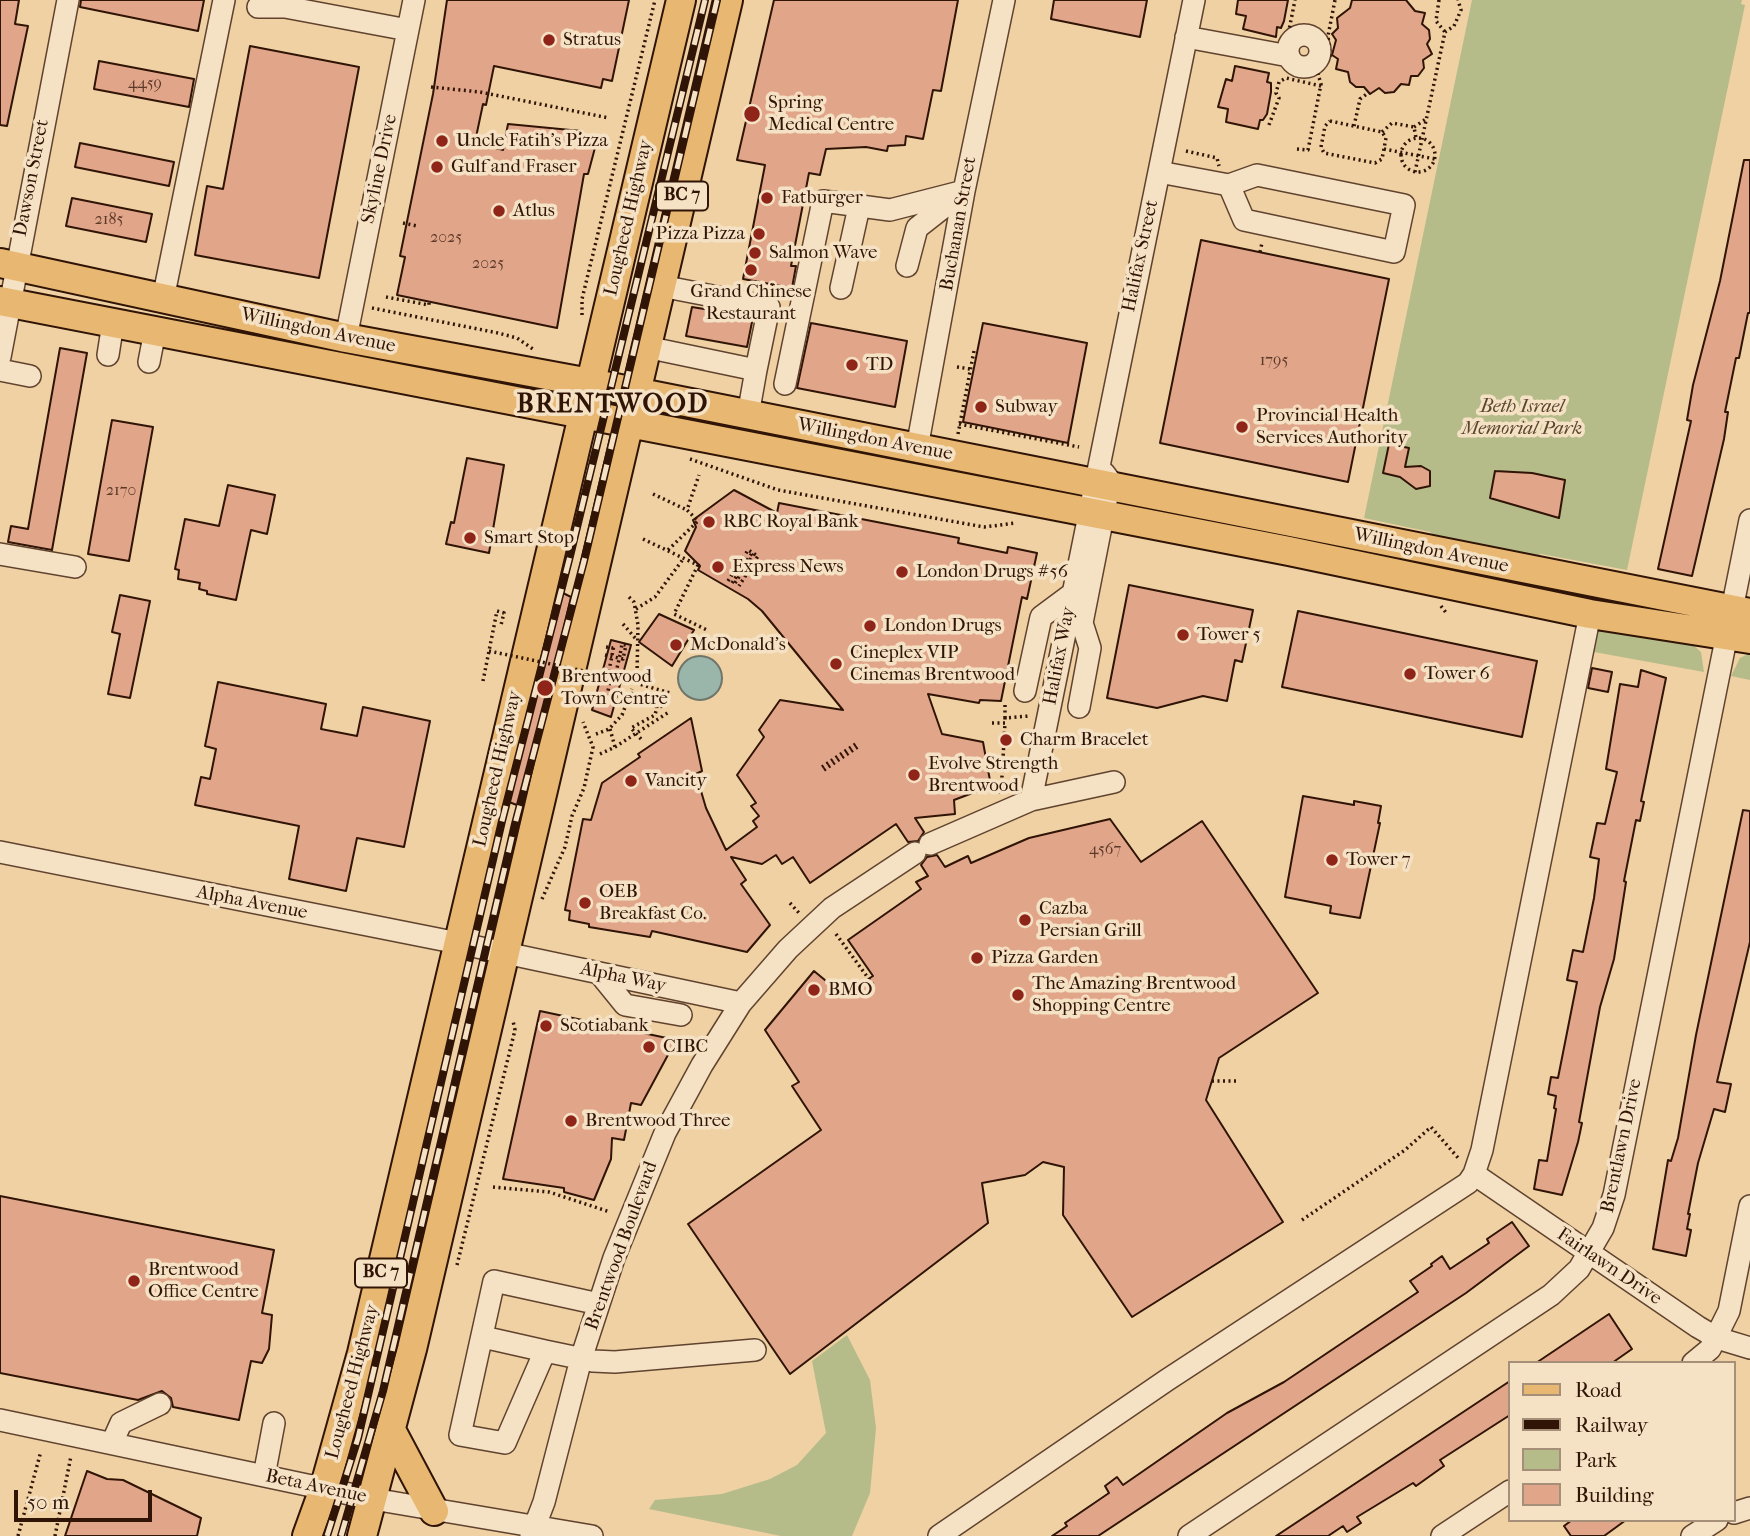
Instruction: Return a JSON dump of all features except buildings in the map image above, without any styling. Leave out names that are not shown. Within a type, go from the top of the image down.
[{"type":"main road","name":"Lougheed Highway","points":[[307,1536],[324,1489],[362,1353],[681,0]]},
{"type":"main road","name":"BC 7","points":[[362,1536],[392,1432],[728,0]]},
{"type":"main road","name":"Willingdon Avenue","points":[[8,265],[346,338],[917,448],[1101,479],[1739,624]]},
{"type":"main road","name":"Willingdon Avenue","points":[[5,302],[1096,514],[1590,614],[1739,624]]},
{"type":"main road","points":[[392,1432],[434,1511]]},
{"type":"street","name":"Dawson Street","points":[[0,358],[8,265],[68,0]]},
{"type":"street","points":[[163,299],[224,0]]},
{"type":"street","name":"Skyline Drive","points":[[346,338],[415,0]]},
{"type":"street","name":"Buchanan Street","points":[[917,448],[964,191],[1004,0]]},
{"type":"street","name":"Halifax Street","points":[[1096,514],[1159,172],[1194,0]]},
{"type":"street","points":[[258,8],[285,7],[408,30]]},
{"type":"street","points":[[1186,37],[1292,47]]},
{"type":"street","points":[[1159,172],[1229,185],[1257,175],[1404,205],[1394,252],[1244,220],[1229,185]]},
{"type":"street","points":[[785,384],[823,201],[890,210],[964,191]]},
{"type":"street","points":[[907,266],[918,228],[964,191]]},
{"type":"street","points":[[841,288],[859,206]]},
{"type":"street","points":[[661,286],[769,307],[748,415]]},
{"type":"street","points":[[108,355],[113,323]]},
{"type":"street","points":[[149,362],[155,331]]},
{"type":"street","points":[[646,347],[756,370]]},
{"type":"street","points":[[0,370],[30,376]]},
{"type":"street","points":[[1079,707],[1090,648],[1082,623],[1096,514]]},
{"type":"street","name":"Halifax Way","points":[[1031,800],[1072,594],[1096,514]]},
{"type":"street","name":"Brentlawn Drive","points":[[1189,1536],[1551,1295],[1579,1269],[1589,1254],[1609,1216],[1614,1195],[1739,624],[1750,520]]},
{"type":"street","points":[[0,554],[75,567]]},
{"type":"street","points":[[1025,691],[1041,617],[1072,594]]},
{"type":"street","points":[[939,1536],[1167,1380],[1468,1183],[1482,1150],[1590,614]]},
{"type":"street","name":"Brentwood Boulevard","points":[[535,1533],[581,1359],[614,1258],[665,1133],[741,1003],[788,949],[832,908],[922,848],[1031,800],[1114,782]]},
{"type":"street","name":"Alpha Avenue","points":[[0,852],[505,953]]},
{"type":"street","name":"Alpha Way","points":[[505,953],[741,1003]]},
{"type":"street","points":[[599,973],[625,1005],[681,1015]]},
{"type":"street","name":"Fairlawn Drive","points":[[1474,1174],[1717,1338],[1750,1348]]},
{"type":"street","points":[[1695,1361],[1710,1349],[1729,1311],[1750,1206]]},
{"type":"street","points":[[545,1351],[505,1443],[460,1435],[494,1281],[599,1304]]},
{"type":"street","points":[[483,1337],[581,1359],[615,1362],[755,1350]]},
{"type":"street","points":[[111,1443],[121,1423],[160,1404]]},
{"type":"street","name":"Beta Avenue","points":[[0,1420],[535,1533],[592,1536]]},
{"type":"street","points":[[264,1476],[274,1423]]},
{"type":"street","points":[[1442,1536],[1508,1492]]},
{"type":"street","points":[[1692,1536],[1714,1522]]},
{"type":"path","points":[[580,325],[582,299],[655,0]]},
{"type":"path","points":[[1292,47],[1289,30],[1296,0]]},
{"type":"path","points":[[1297,149],[1308,150],[1321,86],[1318,74],[1330,56],[1328,36],[1335,0]]},
{"type":"path","points":[[1439,0],[1436,21],[1445,32]]},
{"type":"path","points":[[1415,172],[1419,138],[1426,119],[1445,32],[1454,26],[1461,10],[1458,0]]},
{"type":"path","points":[[1269,125],[1279,98],[1276,93],[1279,82],[1286,78],[1321,86]]},
{"type":"path","points":[[431,87],[480,92],[609,118]]},
{"type":"path","points":[[1354,126],[1360,99],[1368,93]]},
{"type":"path","points":[[1382,132],[1392,123],[1414,127],[1426,119]]},
{"type":"path","points":[[1330,121],[1382,132],[1386,138],[1382,159],[1375,163],[1324,153],[1321,146],[1330,121]]},
{"type":"path","points":[[1414,127],[1419,138],[1434,149],[1435,159],[1429,170],[1415,172],[1403,164],[1401,152],[1406,143],[1419,138]]},
{"type":"path","points":[[1311,134],[1323,136]]},
{"type":"path","points":[[1384,149],[1435,159]]},
{"type":"path","points":[[403,223],[417,226]]},
{"type":"path","points":[[386,297],[429,305],[429,302]]},
{"type":"path","points":[[352,305],[498,332],[542,351]]},
{"type":"path","points":[[958,434],[974,351]]},
{"type":"path","points":[[957,367],[970,369]]},
{"type":"path","points":[[960,424],[1079,447]]},
{"type":"path","points":[[984,439],[987,429]]},
{"type":"path","points":[[1012,445],[1015,435]]},
{"type":"path","points":[[1042,451],[1044,440]]},
{"type":"path","points":[[685,456],[696,463],[778,490],[984,527],[1020,523],[1033,502]]},
{"type":"path","points":[[687,510],[699,475]]},
{"type":"path","points":[[653,494],[687,510],[698,521],[668,550]]},
{"type":"path","points":[[643,539],[699,565],[674,614],[708,630]]},
{"type":"path","points":[[748,550],[753,553],[758,556],[734,583],[748,550]]},
{"type":"path","points":[[636,609],[655,597],[684,558]]},
{"type":"path","points":[[629,597],[636,609],[637,675]]},
{"type":"path","points":[[493,678],[485,676],[484,680],[497,611],[504,613],[501,625]]},
{"type":"path","points":[[623,624],[637,640]]},
{"type":"path","points":[[605,655],[623,659],[626,645],[622,644],[620,655],[611,676]]},
{"type":"path","points":[[606,647],[613,648],[614,645],[607,696]]},
{"type":"path","points":[[489,651],[611,676],[670,692]]},
{"type":"path","points":[[592,682],[594,668]]},
{"type":"path","points":[[596,734],[609,729],[622,715],[632,691],[657,706],[664,706]]},
{"type":"path","points":[[1002,800],[1005,702]]},
{"type":"path","points":[[641,739],[631,728],[655,715],[657,706]]},
{"type":"path","points":[[600,754],[669,712]]},
{"type":"path","points":[[992,723],[1031,716]]},
{"type":"path","points":[[537,906],[546,893],[565,847],[572,816],[584,788],[593,747],[583,721]]},
{"type":"path","points":[[609,729],[615,747]]},
{"type":"path","points":[[823,769],[858,745]]},
{"type":"path","points":[[790,904],[799,913]]},
{"type":"path","points":[[836,934],[870,975],[874,986]]},
{"type":"path","points":[[462,1251],[515,1030],[512,1016]]},
{"type":"path","points":[[1212,1081],[1236,1081]]},
{"type":"path","points":[[1302,1220],[1405,1150],[1431,1127],[1474,1174]]},
{"type":"path","points":[[493,1187],[549,1192],[610,1212]]},
{"type":"path","points":[[18,1536],[41,1451]]},
{"type":"path","points":[[55,1536],[71,1456]]},
{"type":"green space","name":"Beth Israel Memorial Park","points":[[1472,0],[1742,0],[1741,4],[1745,5],[1627,570],[1541,554],[1529,559],[1440,541],[1430,532],[1364,518]]},
{"type":"green space","points":[[1588,624],[1691,643],[1701,652],[1704,672],[1583,650]]},
{"type":"green space","points":[[1750,653],[1750,680],[1731,676],[1740,658]]},
{"type":"green space","points":[[847,1335],[870,1380],[876,1428],[870,1493],[852,1536],[781,1536],[649,1509],[655,1500],[722,1494],[770,1479],[797,1465],[826,1433],[812,1361]]},
{"type":"shaded area","points":[[700,656],[715,663],[722,678],[715,693],[700,700],[685,693],[678,678],[685,663]]},
{"type":"railway","points":[[327,1536],[358,1438],[502,821],[570,556],[705,0]]},
{"type":"railway","points":[[341,1536],[383,1391],[515,824],[584,561],[717,0]]},
{"type":"place","name":"Stratus","points":[[549,40]]},
{"type":"place","name":"Spring Medical Centre","points":[[752,114]]},
{"type":"place","name":"Uncle Fatih's Pizza","points":[[442,141]]},
{"type":"place","name":"Gulf and Fraser","points":[[437,167]]},
{"type":"place","name":"Fatburger","points":[[767,198]]},
{"type":"place","name":"Atlus","points":[[499,211]]},
{"type":"place","name":"Pizza Pizza","points":[[759,234]]},
{"type":"place","name":"Salmon Wave","points":[[755,253]]},
{"type":"place","name":"Grand Chinese Restaurant","points":[[751,270]]},
{"type":"place","name":"TD","points":[[852,365]]},
{"type":"place","name":"Subway","points":[[981,407]]},
{"type":"place","name":"Provincial Health Services Authority","points":[[1242,427]]},
{"type":"place","name":"RBC Royal Bank","points":[[709,522]]},
{"type":"place","name":"Smart Stop","points":[[470,538]]},
{"type":"place","name":"Express News","points":[[718,567]]},
{"type":"place","name":"London Drugs #56","points":[[902,572]]},
{"type":"place","name":"London Drugs","points":[[870,626]]},
{"type":"place","name":"Tower 5","points":[[1183,635]]},
{"type":"place","name":"McDonald's","points":[[676,645]]},
{"type":"place","name":"Cineplex VIP Cinemas Brentwood","points":[[836,664]]},
{"type":"place","name":"Tower 6","points":[[1410,674]]},
{"type":"place","name":"Brentwood Town Centre","points":[[545,688]]},
{"type":"place","name":"Charm Bracelet","points":[[1006,740]]},
{"type":"place","name":"Evolve Strength Brentwood","points":[[914,775]]},
{"type":"place","name":"Vancity","points":[[631,781]]},
{"type":"place","name":"Tower 7","points":[[1332,860]]},
{"type":"place","name":"OEB Breakfast Co.","points":[[585,903]]},
{"type":"place","name":"Cazba Persian Grill","points":[[1025,920]]},
{"type":"place","name":"Pizza Garden","points":[[977,958]]},
{"type":"place","name":"BMO","points":[[814,990]]},
{"type":"place","name":"The Amazing Brentwood Shopping Centre","points":[[1018,995]]},
{"type":"place","name":"Scotiabank","points":[[546,1026]]},
{"type":"place","name":"CIBC","points":[[649,1047]]},
{"type":"place","name":"Brentwood Three","points":[[571,1121]]},
{"type":"place","name":"Brentwood Office Centre","points":[[134,1281]]},
{"type":"district","name":"BRENTWOOD","points":[[613,406]]}]
